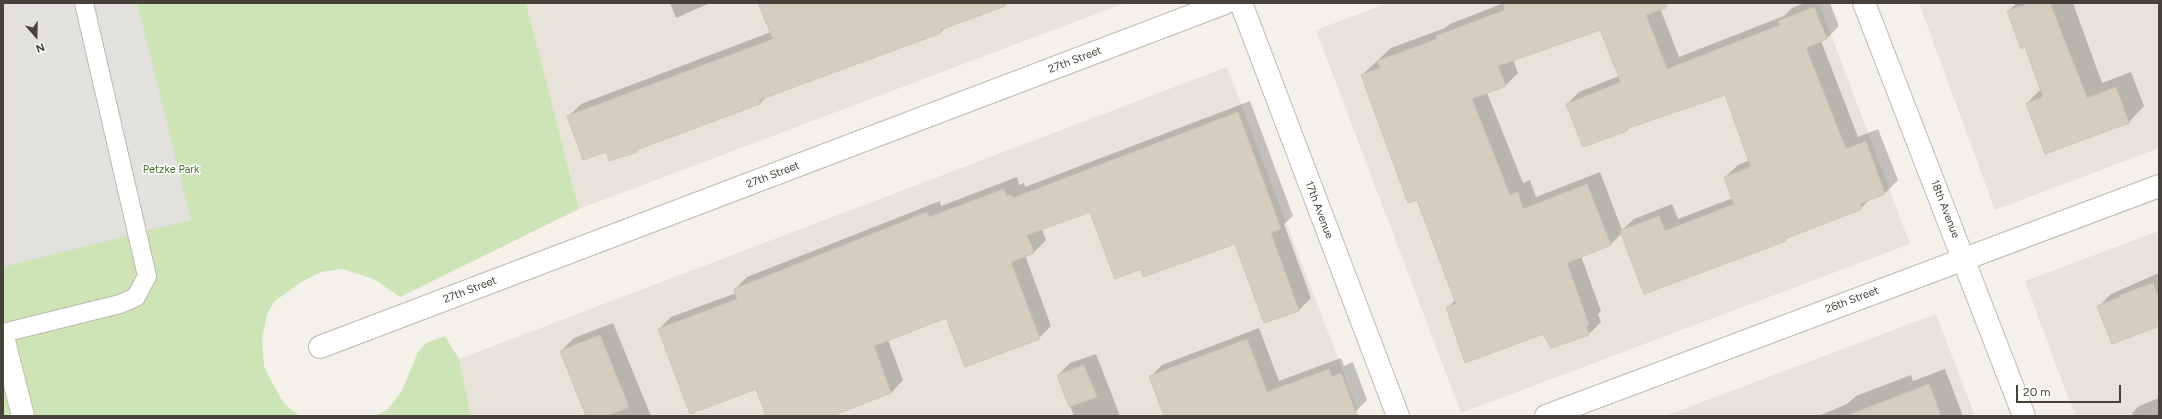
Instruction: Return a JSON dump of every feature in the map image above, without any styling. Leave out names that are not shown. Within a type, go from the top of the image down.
[{"type":"street","name":"27th Street","points":[[320,347],[1224,3]]},
{"type":"street","name":"17th Avenue","points":[[1241,3],[1398,416]]},
{"type":"street","name":"18th Avenue","points":[[1864,3],[2024,416]]},
{"type":"street","name":"26th Street","points":[[1546,416],[2159,186]]},
{"type":"street","points":[[3,337],[23,416]]},
{"type":"lane","points":[[3,333],[120,304],[136,297],[147,276],[84,3]]},
{"type":"shaded area","points":[[3,3],[137,3],[191,220],[3,267]]},
{"type":"shaded area","points":[[526,3],[1125,3],[579,209]]},
{"type":"shaded area","points":[[1388,3],[1819,3],[1910,244],[1461,413],[1316,30]]},
{"type":"shaded area","points":[[1919,3],[2159,3],[2159,148],[1995,210]]},
{"type":"shaded area","points":[[1227,67],[1360,416],[471,416],[459,359]]},
{"type":"shaded area","points":[[2159,231],[2159,416],[2075,416],[2025,281]]},
{"type":"shaded area","points":[[1936,314],[1975,416],[1665,416]]},
{"type":"green space","name":"Petzke Park","points":[[3,3],[526,3],[579,209],[400,297],[374,279],[342,269],[321,272],[301,282],[275,301],[267,314],[262,339],[264,366],[285,405],[300,416],[3,416]]},
{"type":"green space","points":[[445,336],[459,359],[471,416],[375,416],[388,409],[402,391],[418,352],[426,343]]},
{"type":"building","points":[[758,3],[1004,3],[1005,6],[940,30],[941,33],[759,100],[760,104],[636,150],[637,152],[609,161],[606,152],[583,160],[567,116],[773,39]]},
{"type":"building","points":[[1503,3],[1666,3],[1666,8],[1646,15],[1667,69],[1780,25],[1778,21],[1814,7],[1827,39],[1806,48],[1846,149],[1866,141],[1885,194],[1860,204],[1862,209],[1785,239],[1786,241],[1644,294],[1620,231],[1659,216],[1665,231],[1734,204],[1724,177],[1751,167],[1725,95],[1626,129],[1627,131],[1583,147],[1566,104],[1621,82],[1600,30],[1498,66],[1506,86],[1472,99],[1510,195],[1518,192],[1523,209],[1587,184],[1611,245],[1567,263],[1589,325],[1586,326],[1589,335],[1551,348],[1543,334],[1465,363],[1446,307],[1456,304],[1417,200],[1408,203],[1361,75],[1380,68],[1377,61],[1437,39],[1436,36],[1505,10]]},
{"type":"building","points":[[2030,3],[2050,3],[2087,98],[2116,87],[2129,123],[2045,154],[2026,103],[2043,97],[2025,47],[2021,49],[2007,11]]},
{"type":"building","points":[[1238,112],[1281,229],[1271,233],[1299,311],[1264,323],[1235,244],[1143,277],[1141,269],[1115,279],[1090,212],[1027,235],[1034,253],[1011,262],[1040,339],[965,367],[946,318],[874,346],[891,393],[832,416],[766,416],[756,389],[690,414],[658,329],[737,299],[734,289],[927,212],[929,217],[1004,189],[1007,196],[1012,195],[1013,198]]},
{"type":"building","points":[[2153,283],[2159,298],[2159,326],[2112,344],[2097,306],[2120,297],[2120,295]]},
{"type":"building","points":[[600,335],[629,407],[606,416],[586,416],[560,351]]},
{"type":"building","points":[[1247,339],[1267,392],[1329,369],[1332,377],[1341,373],[1357,416],[1164,416],[1149,376]]},
{"type":"building","points":[[1084,365],[1097,397],[1069,407],[1057,375]]},
{"type":"building","points":[[1929,384],[1941,416],[1851,416],[1851,414]]}]
